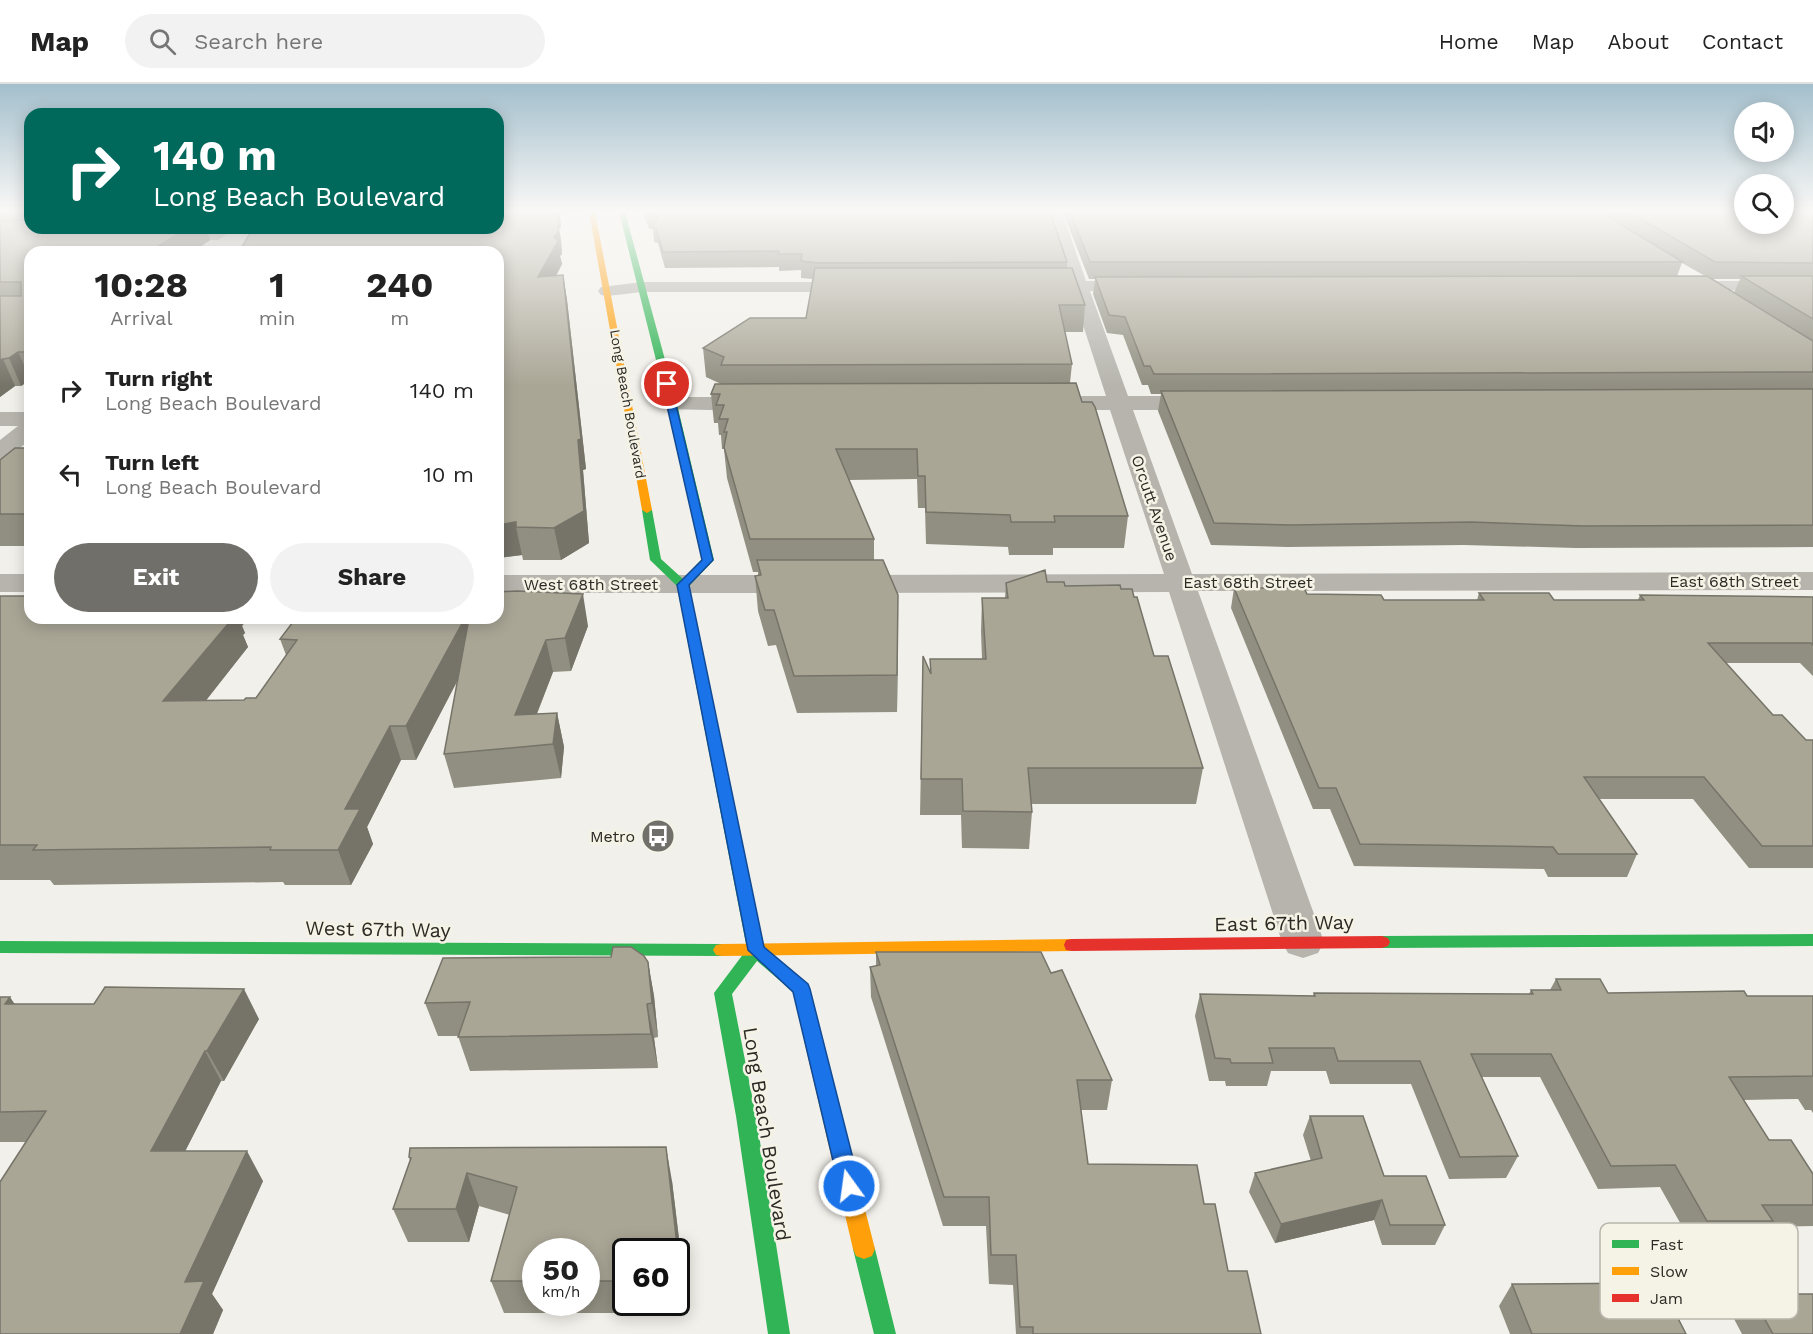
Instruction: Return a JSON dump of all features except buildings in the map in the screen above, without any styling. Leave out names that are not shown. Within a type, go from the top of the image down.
[{"type":"main road","name":"Long Beach Boulevard","points":[[603,270],[656,560],[683,585]]},
{"type":"main road","points":[[638,270],[672,404],[708,560],[683,585],[756,950],[801,989],[885,1334]]},
{"type":"main road","name":"East 67th Way","points":[[756,950],[1303,942],[1813,940]]},
{"type":"main road","name":"West 67th Way","points":[[0,947],[756,950]]},
{"type":"main road","name":"Long Beach Boulevard","points":[[756,950],[723,993],[746,1116],[779,1334]]},
{"type":"street","name":"Orcutt Avenue","points":[[1074,270],[1303,942]]},
{"type":"street","points":[[1679,270],[1734,304]]},
{"type":"street","points":[[1022,286],[1162,286]]},
{"type":"street","points":[[1658,286],[1813,286]]},
{"type":"street","points":[[607,291],[642,287],[871,287]]},
{"type":"street","points":[[1025,403],[1227,402]]},
{"type":"street","points":[[672,404],[778,404]]},
{"type":"street","points":[[0,419],[24,419]]},
{"type":"street","points":[[0,452],[24,433]]},
{"type":"street","name":"East 68th Street","points":[[683,585],[1813,581]]},
{"type":"street","points":[[0,583],[24,583]]},
{"type":"street","name":"West 68th Street","points":[[504,584],[683,585]]},
{"type":"traffic: fast","points":[[637,270],[672,404],[708,560],[683,585]]},
{"type":"traffic: fast","points":[[647,510],[656,560],[683,585],[756,950],[801,989],[813,1040]]},
{"type":"traffic: fast","points":[[1382,942],[1813,940]]},
{"type":"traffic: fast","points":[[0,947],[722,950]]},
{"type":"traffic: fast","points":[[756,950],[723,993],[746,1116],[779,1334]]},
{"type":"traffic: fast","points":[[864,1249],[885,1334]]},
{"type":"traffic: slow","points":[[603,270],[647,510]]},
{"type":"traffic: slow","points":[[722,950],[1072,945]]},
{"type":"traffic: slow","points":[[813,1040],[864,1249]]},
{"type":"traffic: jam","points":[[1072,945],[1382,942]]},
{"type":"place","name":"Metro","points":[[658,836]]},
{"type":"route","points":[[667,384],[708,560],[683,585],[756,950],[801,989],[849,1186]]}]
